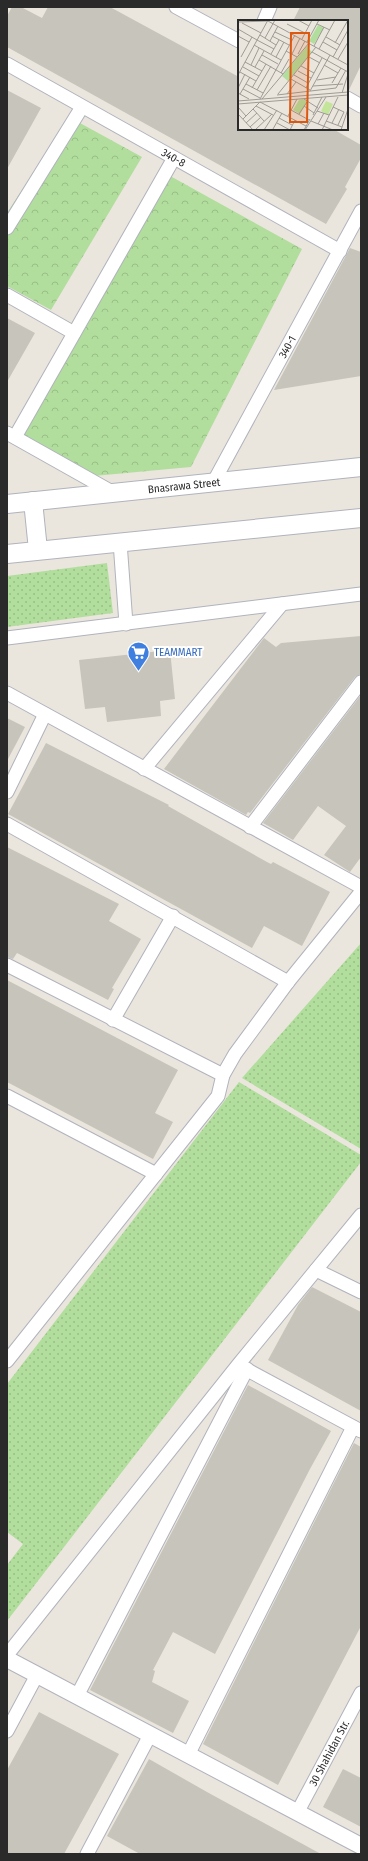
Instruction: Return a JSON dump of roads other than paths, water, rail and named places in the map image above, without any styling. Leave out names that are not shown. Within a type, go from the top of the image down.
[{"type":"main road","name":"Bnasrawa Street","points":[[7,504],[361,467]]},
{"type":"main road","points":[[33,502],[38,550]]},
{"type":"main road","points":[[7,554],[361,518]]},
{"type":"street","points":[[176,7],[238,40]]},
{"type":"street","points":[[264,20],[270,7]]},
{"type":"street","name":"340-8","points":[[7,64],[340,250]]},
{"type":"street","points":[[348,99],[361,106]]},
{"type":"street","points":[[7,228],[82,107]]},
{"type":"street","points":[[112,492],[11,435],[74,333],[174,158]]},
{"type":"street","name":"340-1","points":[[213,483],[361,211]]},
{"type":"street","points":[[7,295],[74,333]]},
{"type":"street","points":[[120,542],[126,624]]},
{"type":"street","points":[[7,638],[361,594]]},
{"type":"street","points":[[144,769],[282,604]]},
{"type":"street","points":[[250,827],[361,682]]},
{"type":"street","points":[[7,693],[361,887]]},
{"type":"street","points":[[7,792],[45,714]]},
{"type":"street","points":[[7,824],[288,982]]},
{"type":"street","points":[[7,1361],[218,1096],[223,1075],[235,1054],[288,982],[361,892]]},
{"type":"street","points":[[113,1020],[173,916]]},
{"type":"street","points":[[7,965],[223,1075]]},
{"type":"street","points":[[7,1096],[156,1174]]},
{"type":"street","points":[[7,1655],[243,1367],[316,1270],[361,1215]]},
{"type":"street","points":[[316,1270],[361,1292]]},
{"type":"street","points":[[188,1755],[357,1429],[243,1367]]},
{"type":"street","points":[[77,1696],[243,1367]]},
{"type":"street","points":[[7,1659],[361,1846]]},
{"type":"street","points":[[7,1731],[37,1675]]},
{"type":"street","name":"30 Shahidan Str.","points":[[298,1812],[358,1707],[361,1693]]},
{"type":"street","points":[[87,1854],[150,1735]]},
{"type":"place","name":"TEAMMART","points":[[138,672]]}]
